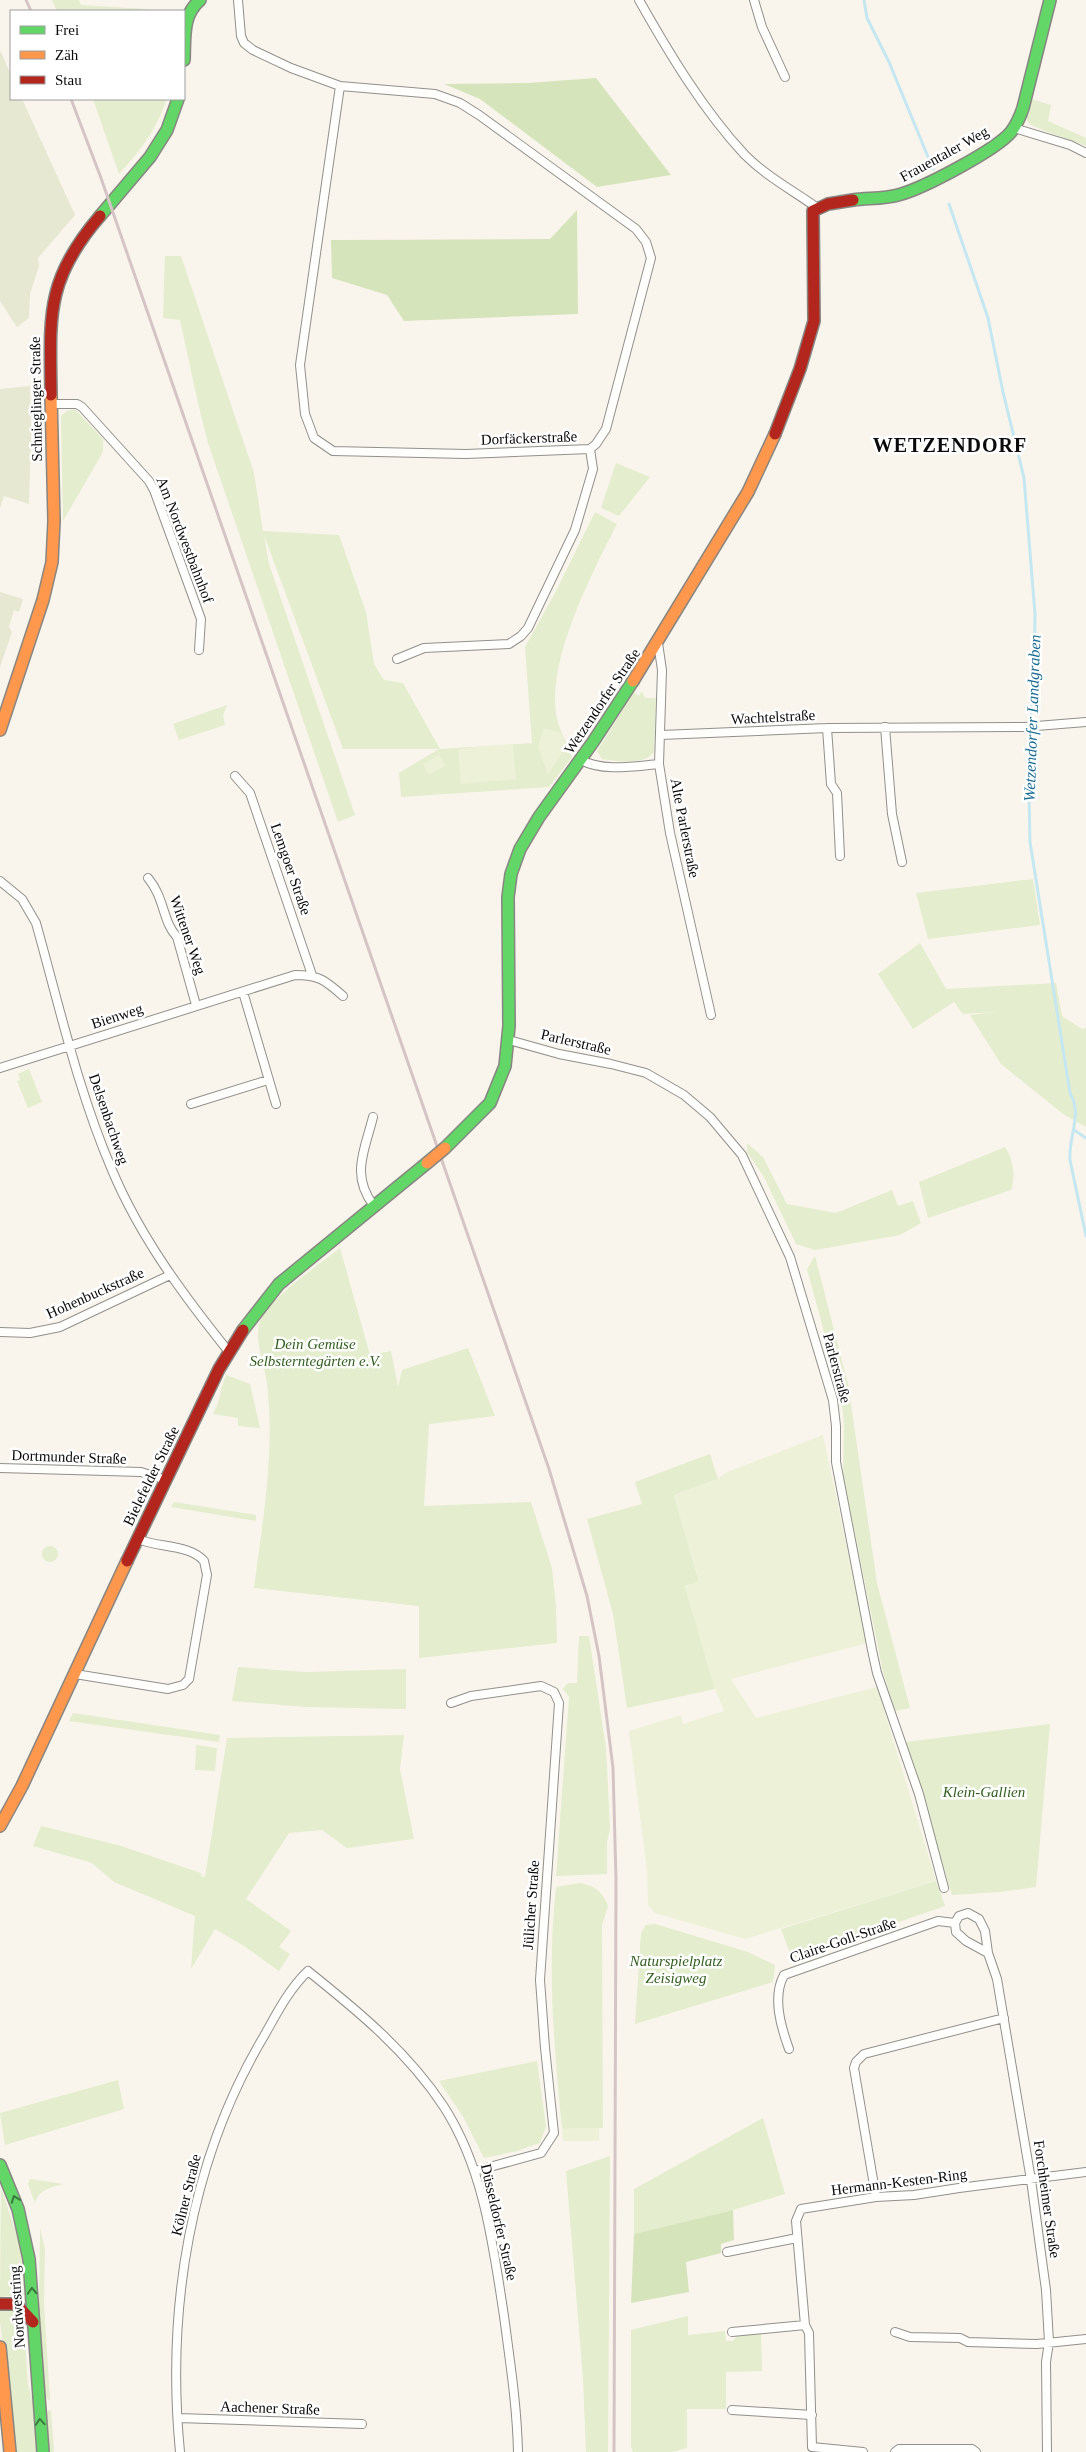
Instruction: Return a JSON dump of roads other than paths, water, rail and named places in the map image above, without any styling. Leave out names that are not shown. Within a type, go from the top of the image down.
[{"type":"street","points":[[185,49],[188,17],[193,6],[200,0]]},
{"type":"street","name":"Dorfäckerstraße","points":[[238,0],[241,36],[248,47],[291,68],[340,86],[424,93],[460,103],[636,229],[646,242],[651,258],[606,429],[596,444],[590,449],[466,454],[333,451],[314,438],[305,414],[300,365],[340,86]]},
{"type":"street","points":[[639,0],[687,78],[746,155],[773,179],[816,207]]},
{"type":"street","points":[[754,0],[768,43],[785,77]]},
{"type":"street","points":[[1050,0],[1023,108],[1014,128],[1070,145],[1086,153]]},
{"type":"street","name":"Schnieglinger Straße","points":[[0,730],[43,600],[52,562],[54,530],[50,320],[53,295],[61,271],[79,241],[153,154],[169,126],[178,100]]},
{"type":"street","name":"Frauentaler Weg","points":[[816,207],[897,196],[912,191],[1003,138],[1014,128]]},
{"type":"street","name":"Wetzendorfer Straße","points":[[396,1188],[446,1148],[473,1122],[490,1103],[502,1076],[508,1040],[508,911],[511,874],[525,839],[581,760],[658,643],[754,482],[772,443],[800,369],[814,321],[812,217],[816,207]]},
{"type":"street","name":"Am Nordwestbahnhof","points":[[52,404],[77,404],[82,407],[150,480],[201,620],[199,650]]},
{"type":"street","points":[[396,659],[424,648],[509,644],[521,636],[528,628],[575,530],[593,469],[590,449]]},
{"type":"street","name":"Alte Parlerstraße","points":[[658,643],[662,670],[659,764],[670,833],[711,1015]]},
{"type":"street","name":"Wachtelstraße","points":[[661,735],[827,728],[1024,727],[1086,722]]},
{"type":"street","points":[[886,727],[892,814],[902,862]]},
{"type":"street","points":[[827,728],[831,784],[837,793],[840,856]]},
{"type":"street","points":[[581,760],[589,764],[604,766],[659,764]]},
{"type":"street","name":"Lemgoer Straße","points":[[235,776],[250,793],[312,975]]},
{"type":"street","name":"Wittener Weg","points":[[148,878],[158,889],[170,930],[177,937],[196,1005]]},
{"type":"street","name":"Delsenbachweg","points":[[0,881],[22,899],[36,923],[91,1115],[112,1171],[170,1275],[229,1352]]},
{"type":"street","name":"Bienweg","points":[[0,1068],[295,975],[312,975]]},
{"type":"street","points":[[312,975],[326,981],[342,996]]},
{"type":"street","points":[[243,992],[276,1104]]},
{"type":"street","name":"Parlerstraße","points":[[508,1040],[559,1054],[646,1073],[684,1095],[710,1117],[742,1155],[790,1258],[833,1400],[836,1426],[836,1462],[877,1673],[919,1794],[944,1888]]},
{"type":"street","points":[[191,1104],[268,1080]]},
{"type":"street","points":[[373,1117],[361,1158],[360,1177],[364,1193],[374,1206]]},
{"type":"street","name":"Bielefelder Straße","points":[[0,1826],[4,1811],[22,1786],[166,1480],[229,1352],[253,1316],[279,1284],[396,1188]]},
{"type":"street","name":"Hohenbuckstraße","points":[[0,1332],[30,1333],[60,1327],[170,1275]]},
{"type":"street","name":"Dortmunder Straße","points":[[0,1468],[141,1472],[166,1480]]},
{"type":"street","points":[[75,1674],[168,1689],[183,1686],[189,1679],[207,1575],[204,1561],[190,1551],[153,1545],[138,1539]]},
{"type":"street","name":"Jülicher Straße","points":[[451,1703],[471,1696],[541,1686],[554,1692],[559,1703],[540,1980],[544,2048],[554,2133],[541,2153],[475,2171]]},
{"type":"street","name":"Forchheimer Straße","points":[[955,1923],[959,1916],[968,1913],[979,1919],[985,1931],[988,1953],[997,1979],[1004,2018],[1031,2180],[1046,2290],[1049,2342],[1046,2362],[1047,2452]]},
{"type":"street","name":"Claire-Goll-Straße","points":[[789,2049],[780,2023],[780,1982],[784,1975],[938,1921],[955,1923]]},
{"type":"street","points":[[955,1923],[956,1932],[988,1953]]},
{"type":"street","name":"Düsseldorfer Straße","points":[[308,1970],[354,2008],[412,2064],[444,2108],[466,2149],[475,2171],[497,2269],[512,2378],[518,2452]]},
{"type":"street","name":"Kölner Straße","points":[[180,2452],[176,2373],[181,2290],[199,2190],[218,2130],[233,2093],[254,2052],[296,1982],[308,1970]]},
{"type":"street","points":[[876,2197],[854,2068],[856,2062],[864,2054],[1004,2018]]},
{"type":"street","name":"Nordwestring","points":[[0,2165],[15,2199],[25,2235],[30,2266],[43,2452]]},
{"type":"street","name":"Hermann-Kesten-Ring","points":[[863,2452],[813,2448],[809,2333],[805,2325],[796,2221],[801,2208],[876,2197],[914,2195],[1086,2172]]},
{"type":"street","points":[[727,2252],[797,2238]]},
{"type":"street","points":[[0,2304],[8,2302],[16,2304],[33,2322]]},
{"type":"street","points":[[732,2332],[805,2325]]},
{"type":"street","points":[[895,2332],[910,2337],[960,2338],[968,2342],[1037,2344],[1086,2339]]},
{"type":"street","name":"Nordwestring","points":[[0,2347],[10,2452]]},
{"type":"street","points":[[732,2410],[812,2415]]},
{"type":"street","name":"Aachener Straße","points":[[178,2418],[362,2424]]},
{"type":"street","points":[[895,2452],[899,2449],[972,2449],[976,2452]]},
{"type":"waterway","name":"Wetzendorfer Landgraben","points":[[864,0],[867,18],[889,62],[933,169]]},
{"type":"waterway","name":"Wetzendorfer Landgraben","points":[[949,204],[988,318],[1003,392],[1024,478],[1035,614],[1034,683],[1028,748],[1030,842],[1070,1093],[1074,1101],[1075,1118],[1070,1160],[1086,1236]]},
{"type":"waterway","points":[[1074,1130],[1086,1138]]},
{"type":"railway","points":[[26,0],[31,10]]},
{"type":"railway","points":[[71,100],[101,178],[549,1469],[587,1596],[599,1656],[613,1768],[616,1879],[614,2452]]},
{"type":"district","name":"WETZENDORF","points":[[950,445]]},
{"type":"park label","name":"Dein Gemüse Selbsterntegärten e.V.","points":[[315,1352]]},
{"type":"park label","name":"Klein-Gallien","points":[[984,1792]]},
{"type":"park label","name":"Naturspielplatz Zeisigweg","points":[[676,1970]]}]
